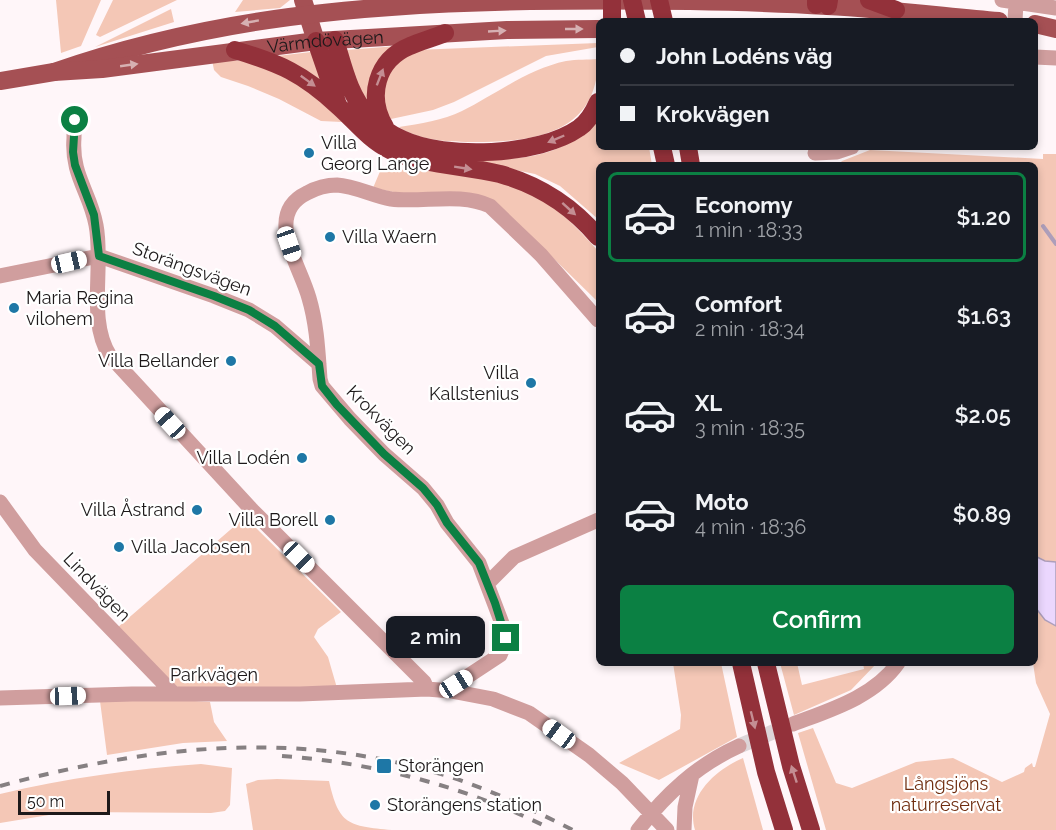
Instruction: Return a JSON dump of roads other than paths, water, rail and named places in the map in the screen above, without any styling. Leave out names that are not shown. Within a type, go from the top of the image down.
[{"type":"highway","points":[[612,0],[612,18]]},
{"type":"highway","points":[[632,0],[636,18]]},
{"type":"highway","points":[[662,0],[664,18]]},
{"type":"highway","points":[[670,18],[671,0]]},
{"type":"highway","points":[[869,0],[896,10]]},
{"type":"highway","points":[[388,131],[379,117],[375,104],[375,90],[382,68],[408,46],[445,33]]},
{"type":"highway","points":[[335,40],[357,101],[368,115],[388,131],[411,142],[440,149],[493,152],[524,150],[555,141],[581,127],[596,107]]},
{"type":"highway","points":[[316,41],[339,106]]},
{"type":"highway","points":[[235,50],[273,62],[308,80],[367,134],[387,148],[409,158],[499,174],[531,184],[560,201],[596,235]]},
{"type":"highway","points":[[742,666],[766,772],[784,830]]},
{"type":"highway","points":[[767,666],[791,766],[812,830]]},
{"type":"main road","name":"Värmdövägen","points":[[486,0],[507,2]]},
{"type":"main road","name":"Värmdövägen","points":[[54,72],[98,57],[315,6],[662,0],[822,9],[896,10],[971,18]]},
{"type":"main road","points":[[315,6],[335,40]]},
{"type":"main road","points":[[315,6],[316,41]]},
{"type":"main road","points":[[1038,25],[1056,29]]},
{"type":"main road","name":"Värmdövägen","points":[[0,81],[54,72],[102,69],[316,41],[507,30],[596,29]]},
{"type":"main road","points":[[1038,37],[1056,35]]},
{"type":"street","points":[[1014,18],[1009,1],[1056,8]]},
{"type":"street","points":[[1038,57],[1056,58]]},
{"type":"street","points":[[78,115],[75,120],[73,152],[75,165],[94,215],[99,256],[100,327],[104,347],[252,510],[424,682],[427,689]]},
{"type":"street","points":[[815,153],[843,150]]},
{"type":"street","name":"Krokvägen","points":[[451,691],[456,684],[500,655],[506,638],[503,626],[479,563],[447,523],[437,505],[423,488],[384,454],[322,386],[317,331],[309,296],[285,230],[287,211],[292,202],[315,189],[335,185],[389,198],[465,200],[490,206],[541,255],[596,318]]},
{"type":"street","points":[[0,276],[99,256]]},
{"type":"street","name":"Storängsvägen","points":[[99,256],[249,310],[275,326],[319,364]]},
{"type":"street","name":"Lindvägen","points":[[0,502],[35,550],[174,694]]},
{"type":"street","points":[[488,583],[514,557],[596,520]]},
{"type":"street","points":[[793,724],[852,701],[885,677],[895,666]]},
{"type":"street","name":"Parkvägen","points":[[0,698],[300,694],[427,689],[493,699],[529,713],[605,769],[622,783],[667,830]]},
{"type":"street","points":[[638,830],[668,794],[714,758],[739,746]]},
{"type":"street","points":[[684,830],[685,807],[692,775]]},
{"type":"waterway","points":[[1043,226],[1056,244]]},
{"type":"tunnel","points":[[739,746],[790,725]]},
{"type":"railway","points":[[0,786],[55,772],[166,753],[222,748],[277,748],[333,752],[388,761],[444,775],[510,800],[573,830]]},
{"type":"railway","points":[[282,756],[351,764],[418,779],[451,788],[515,812],[547,827]]},
{"type":"place","name":"Villa Georg Lange","points":[[309,153]]},
{"type":"place","name":"Villa Waern","points":[[330,237]]},
{"type":"place","name":"Maria Regina vilohem","points":[[14,308]]},
{"type":"place","name":"Villa Bellander","points":[[231,361]]},
{"type":"place","name":"Villa Kallstenius","points":[[531,383]]},
{"type":"place","name":"Villa Lodén","points":[[302,458]]},
{"type":"place","name":"Villa Åstrand","points":[[197,510]]},
{"type":"place","name":"Villa Borell","points":[[330,520]]},
{"type":"place","name":"Villa Jacobsen","points":[[119,547]]},
{"type":"place","name":"Storängen","points":[[384,766]]},
{"type":"place","name":"Storängens station","points":[[375,805]]},
{"type":"park label","name":"Långsjöns naturreservat","points":[[946,794]]}]
